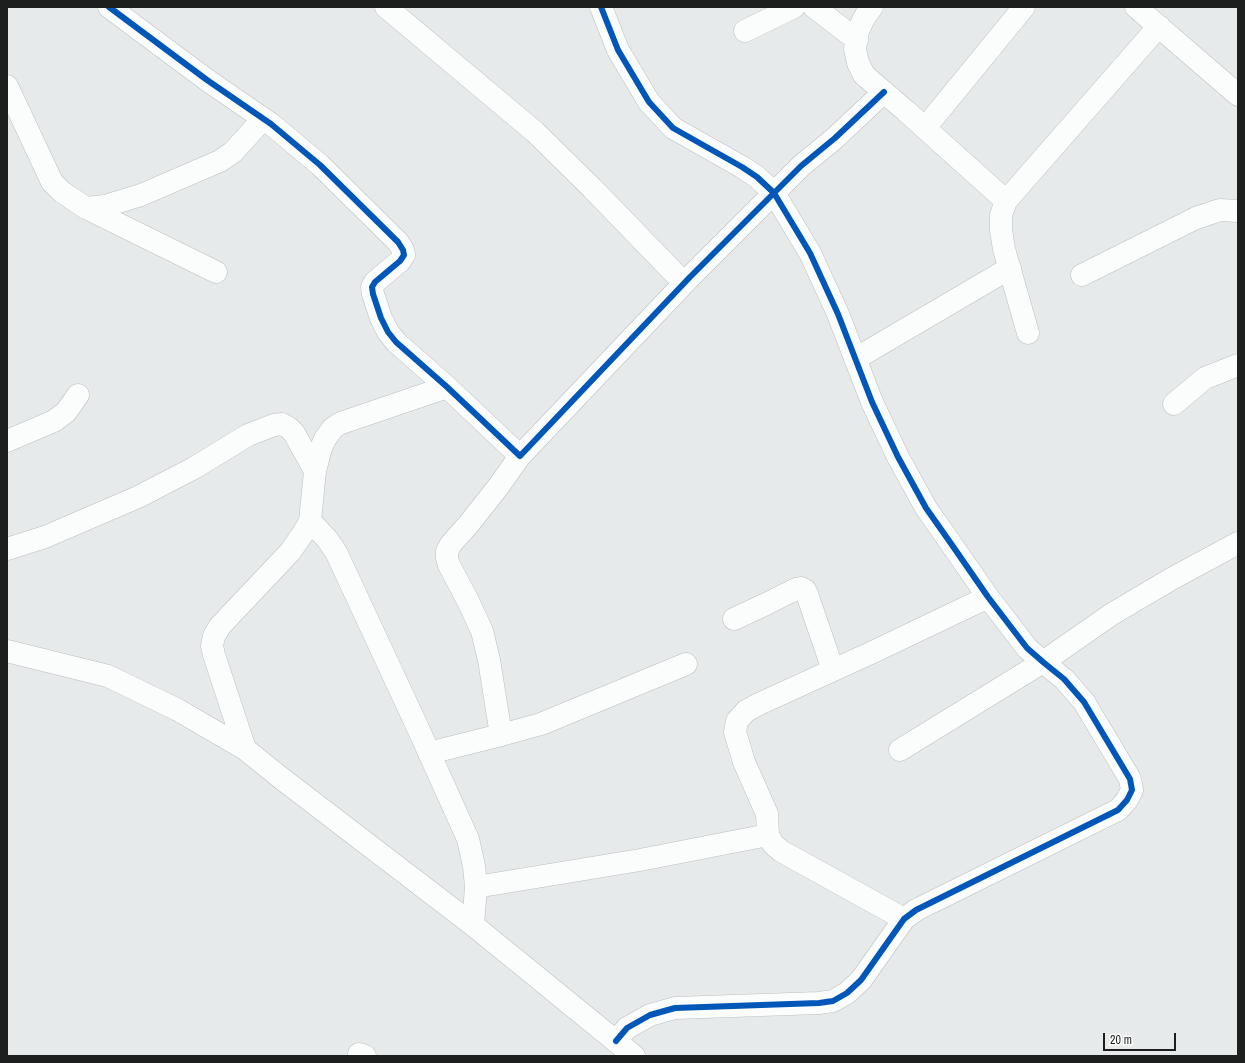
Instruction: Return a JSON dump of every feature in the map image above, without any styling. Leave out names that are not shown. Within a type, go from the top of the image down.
[{"type":"street","points":[[109,7],[207,80],[263,119],[320,165],[398,242],[404,255],[400,261],[375,282],[372,287],[381,318],[388,332],[396,342],[447,386],[520,456]]},
{"type":"street","points":[[386,7],[535,132],[592,188],[684,283]]},
{"type":"street","points":[[601,7],[618,50],[649,102],[673,128],[742,167],[757,177],[774,193],[810,253],[838,314],[875,409],[898,457],[923,502],[988,597],[1027,648],[1064,679],[1084,702],[1130,779],[1132,790],[1128,800],[1118,810],[916,910],[904,919],[861,980],[847,993],[833,1001],[819,1003],[675,1008],[650,1015],[627,1028],[616,1041]]},
{"type":"street","points":[[745,31],[794,7]]},
{"type":"street","points":[[814,7],[857,40]]},
{"type":"street","points":[[872,7],[864,18],[858,31],[855,49],[858,63],[864,75],[1006,201]]},
{"type":"street","points":[[925,128],[1024,7]]},
{"type":"street","points":[[1136,7],[1238,95]]},
{"type":"street","points":[[1028,333],[1004,250],[1000,214],[1006,201],[1159,26]]},
{"type":"street","points":[[7,86],[52,182],[62,192],[86,208],[216,272]]},
{"type":"street","points":[[501,735],[490,660],[482,631],[468,601],[448,565],[448,551],[451,544],[485,504],[520,456],[684,283],[801,166],[835,138],[884,92]]},
{"type":"street","points":[[86,208],[105,206],[141,195],[220,161],[234,152],[263,119]]},
{"type":"street","points":[[1082,275],[1196,218],[1220,210],[1238,210]]},
{"type":"street","points":[[855,359],[1010,268]]},
{"type":"street","points":[[1174,404],[1205,378],[1238,365]]},
{"type":"street","points":[[246,749],[214,656],[212,646],[214,636],[220,626],[290,552],[304,532],[310,521],[315,471],[321,448],[325,439],[333,428],[341,423],[447,386]]},
{"type":"street","points":[[7,441],[54,421],[66,412],[78,395]]},
{"type":"street","points":[[7,549],[45,537],[138,498],[194,468],[248,435],[274,425],[282,424],[290,428],[315,471]]},
{"type":"street","points":[[310,521],[327,539],[336,552],[468,840],[474,866],[476,887],[473,925]]},
{"type":"street","points":[[900,750],[1043,662],[1112,614],[1173,578],[1238,543]]},
{"type":"street","points":[[734,619],[796,588],[805,590],[832,670]]},
{"type":"street","points":[[904,919],[781,851],[773,844],[768,835],[767,814],[744,762],[735,732],[737,721],[746,711],[759,704],[875,652],[988,597]]},
{"type":"street","points":[[7,651],[108,676],[178,710],[246,749],[281,778],[473,925],[634,1056]]},
{"type":"street","points":[[429,753],[541,724],[686,664]]},
{"type":"street","points":[[476,887],[640,860],[768,835]]},
{"type":"cycle path","points":[[109,7],[207,80],[271,124],[320,165],[398,242],[404,255],[400,261],[375,282],[372,287],[381,318],[388,332],[396,342],[447,387],[520,456],[690,277],[801,166],[835,138],[884,92]]},
{"type":"cycle path","points":[[601,7],[618,50],[649,102],[673,128],[742,167],[757,177],[774,193],[810,253],[838,314],[872,402],[898,457],[926,508],[988,597],[1027,648],[1064,679],[1084,702],[1130,779],[1132,790],[1127,800],[1118,810],[916,910],[904,919],[861,980],[847,993],[833,1001],[819,1003],[675,1008],[650,1015],[627,1028],[616,1041]]}]
